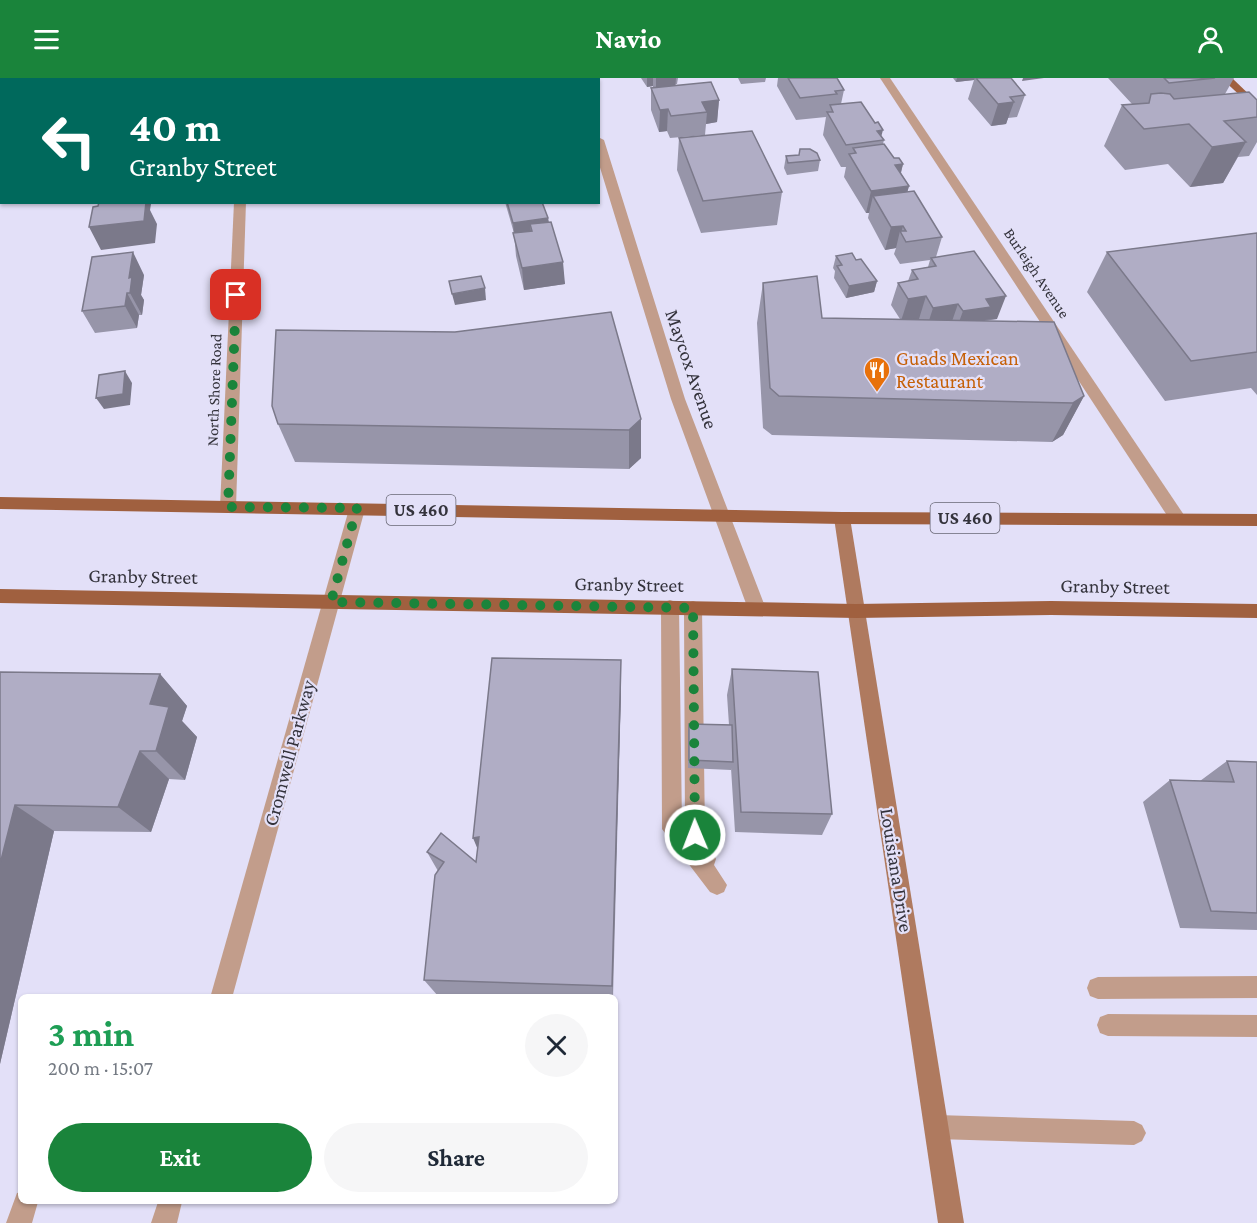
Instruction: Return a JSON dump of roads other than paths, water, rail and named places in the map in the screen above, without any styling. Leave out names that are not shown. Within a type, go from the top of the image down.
[{"type":"main road","points":[[1226,78],[1257,108]]},
{"type":"main road","name":"US 460","points":[[0,503],[842,518],[1257,520]]},
{"type":"main road","name":"Granby Street","points":[[0,596],[856,611],[1051,608],[1257,611]]},
{"type":"street","name":"Burleigh Avenue","points":[[885,78],[1178,519]]},
{"type":"street","name":"Maycox Avenue","points":[[600,146],[678,399],[757,609]]},
{"type":"street","name":"North Shore Road","points":[[228,507],[240,204]]},
{"type":"street","name":"Cromwell Parkway","points":[[222,994],[357,508]]},
{"type":"street","name":"Louisiana Drive","points":[[842,518],[951,1223]]},
{"type":"street","points":[[670,607],[672,829],[717,885],[695,835],[693,608]]},
{"type":"street","points":[[1098,988],[1257,987]]},
{"type":"street","points":[[1108,1025],[1257,1026]]},
{"type":"street","points":[[937,1127],[1134,1133]]},
{"type":"street","points":[[19,1223],[25,1204]]},
{"type":"street","points":[[164,1223],[169,1204]]},
{"type":"place","name":"Guads Mexican Restaurant","points":[[877,393]]}]
